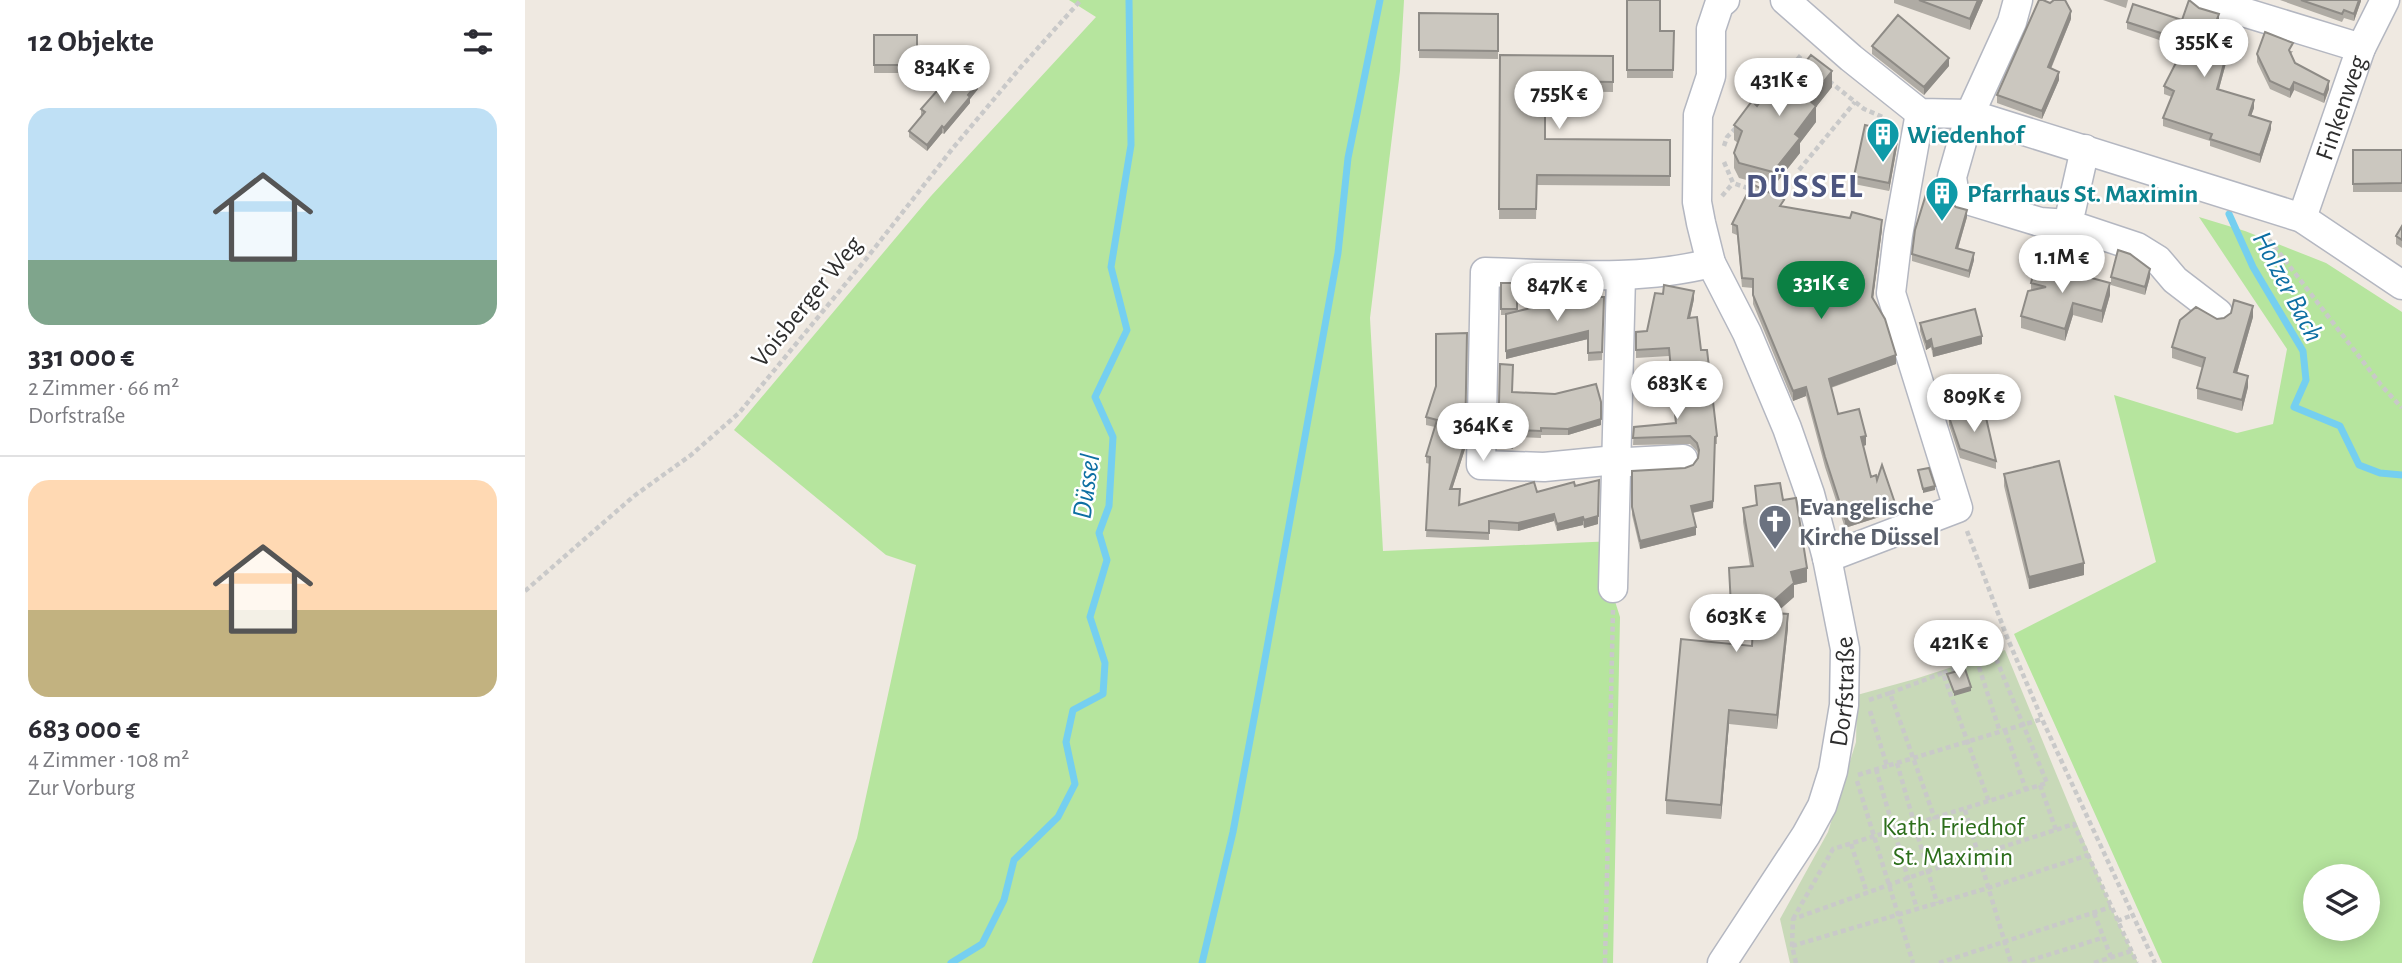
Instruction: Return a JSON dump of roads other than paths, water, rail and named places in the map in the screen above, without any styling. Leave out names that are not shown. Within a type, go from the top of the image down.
[{"type":"street","name":"Dorfstraße","points":[[1722,963],[1822,806],[1833,771],[1844,705],[1845,649],[1827,558],[1809,494],[1787,428],[1747,333],[1711,263],[1697,202],[1698,115],[1711,76],[1711,29],[1719,5],[1725,0]]},
{"type":"street","points":[[1784,0],[1920,113],[1970,114],[2302,218],[2402,285]]},
{"type":"street","points":[[2018,0],[2012,22],[1970,114],[1952,177],[1954,190],[1962,198],[2040,222],[2068,225],[2137,247],[2158,260],[2175,280],[2218,313]]},
{"type":"street","points":[[2204,0],[2361,48]]},
{"type":"street","name":"Finkenweg","points":[[2302,218],[2361,48],[2385,0]]},
{"type":"street","points":[[1827,558],[1958,508],[1891,293],[1898,235],[1920,113]]},
{"type":"street","points":[[2068,225],[2085,149]]},
{"type":"street","points":[[1683,459],[1628,463],[1616,460],[1544,467],[1481,465],[1475,293],[1485,272],[1621,276],[1688,269],[1711,263]]},
{"type":"street","points":[[1613,589],[1621,276]]},
{"type":"waterway","name":"Düssel","points":[[951,963],[982,944],[1004,900],[1014,860],[1058,817],[1075,784],[1066,742],[1073,710],[1103,694],[1105,663],[1090,617],[1107,560],[1099,533],[1109,506],[1113,437],[1095,397],[1127,330],[1111,267],[1131,145],[1129,0]]},
{"type":"waterway","name":"Düssel","points":[[1202,963],[1233,832],[1263,670],[1338,253],[1348,158],[1380,0]]},
{"type":"waterway","name":"Holzer Bach","points":[[2229,214],[2253,267],[2303,351],[2306,380],[2294,407],[2340,426],[2359,465],[2380,473],[2402,475]]},
{"type":"place","name":"Wiedenhof","points":[[1883,164]]},
{"type":"place","name":"Pfarrhaus St. Maximin","points":[[1942,223]]},
{"type":"place","name":"Evangelische Kirche Düssel","points":[[1775,551]]},
{"type":"district","name":"DÜSSEL","points":[[1805,185]]},
{"type":"park label","name":"Kath. Friedhof St. Maximin","points":[[1953,841]]}]
